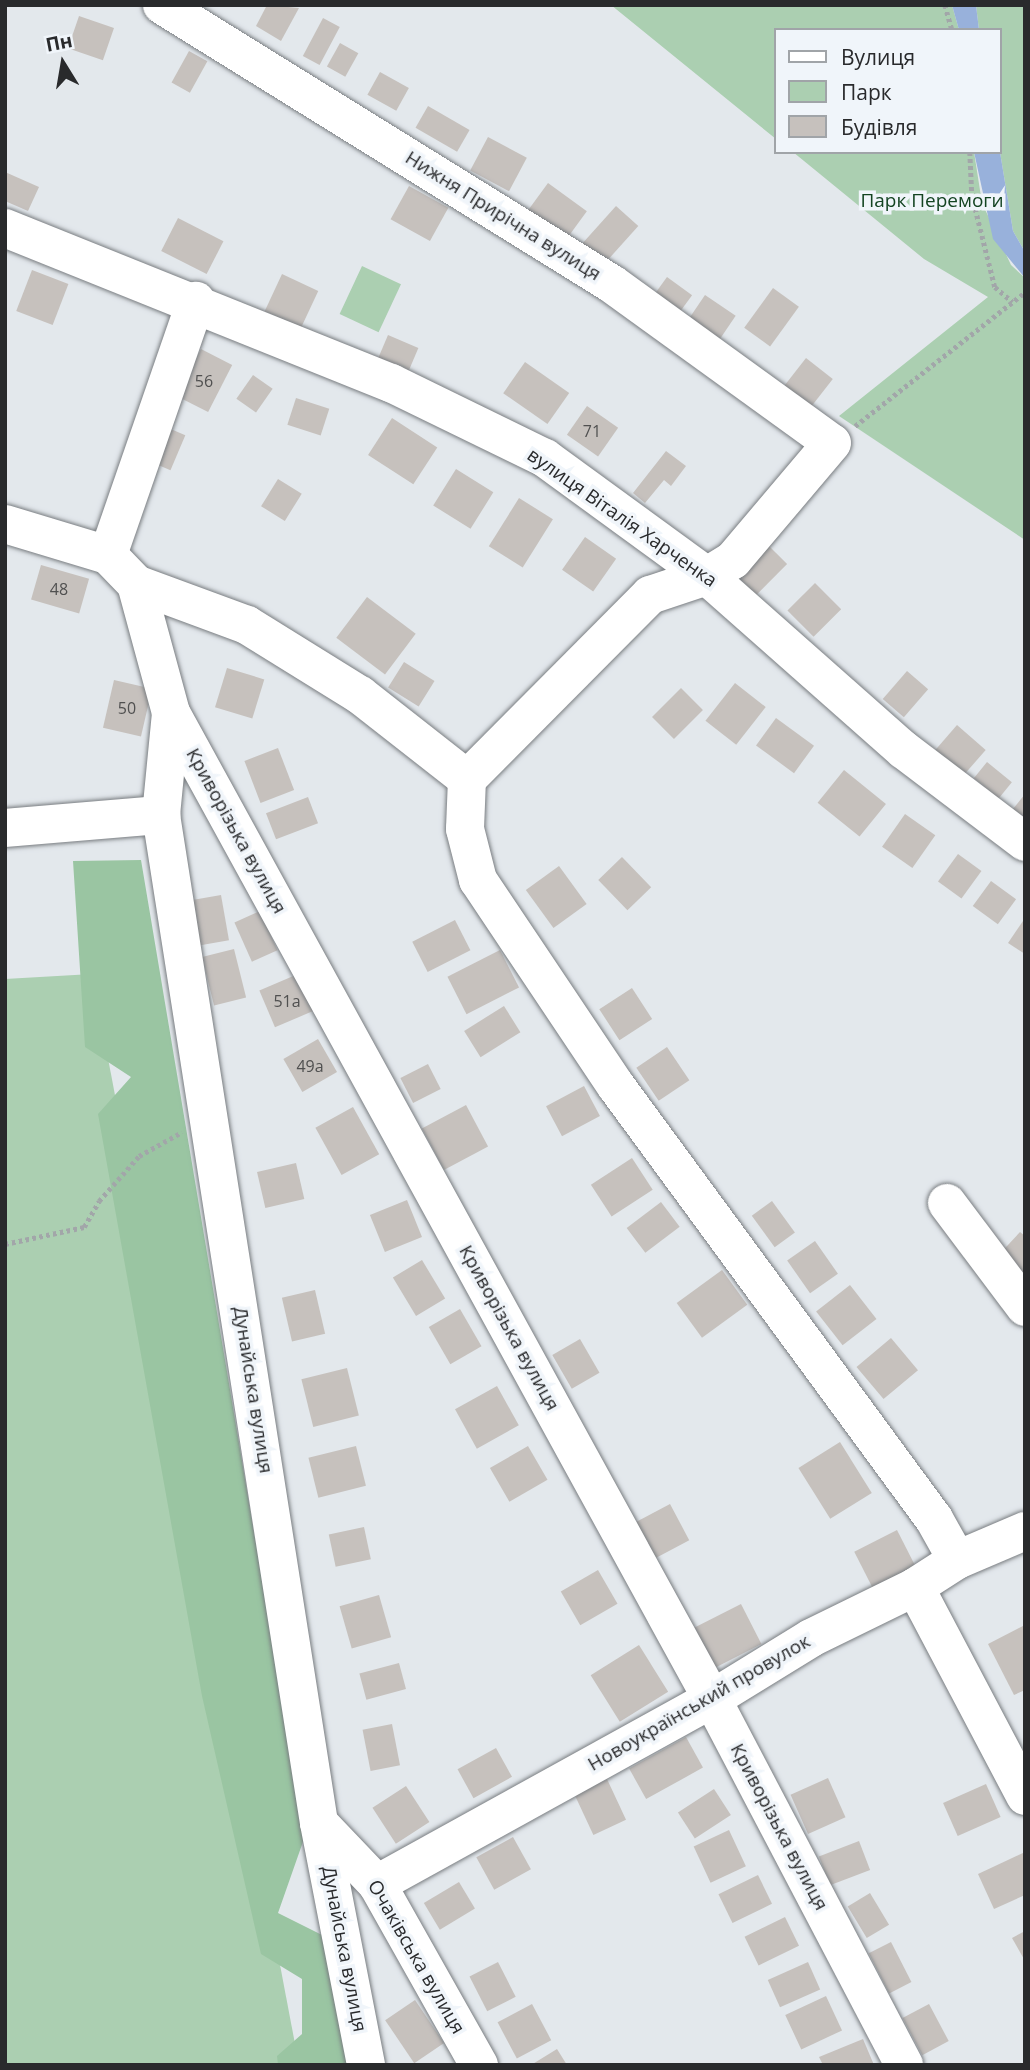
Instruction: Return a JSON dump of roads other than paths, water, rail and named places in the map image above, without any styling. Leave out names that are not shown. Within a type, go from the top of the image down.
[{"type":"street","name":"Нижня Прирічна вулиця","points":[[162,5],[612,284],[832,443],[733,561],[707,576]]},
{"type":"street","name":"вулиця Віталія Харченка","points":[[5,228],[196,301],[391,383],[545,458],[707,576],[904,750],[1025,842]]},
{"type":"street","points":[[108,555],[196,301]]},
{"type":"street","points":[[5,524],[108,555],[136,584],[247,625],[360,695],[467,779]]},
{"type":"street","points":[[707,576],[650,595],[467,779],[465,829],[478,880],[616,1086],[926,1508],[957,1560]]},
{"type":"street","name":"Криворізька вулиця","points":[[136,584],[171,713],[712,1699],[904,2065]]},
{"type":"street","name":"Дунайська вулиця","points":[[171,713],[161,815],[211,1116],[319,1823],[366,2065]]},
{"type":"street","points":[[5,828],[161,815]]},
{"type":"street","points":[[947,1203],[1025,1307]]},
{"type":"street","name":"Новоукраїнський провулок","points":[[377,1884],[712,1699],[811,1638],[915,1587],[957,1560],[1022,1540]]},
{"type":"street","points":[[915,1587],[1025,1796]]},
{"type":"street","name":"Очаківська вулиця","points":[[319,1823],[377,1884],[479,2065]]},
{"type":"water","points":[[952,5],[976,5],[979,28],[958,28]]},
{"type":"water","points":[[974,154],[1000,154],[1013,231],[1025,252],[1025,278],[993,239]]},
{"type":"park label","name":"Парк Перемоги","points":[[932,201]]}]
